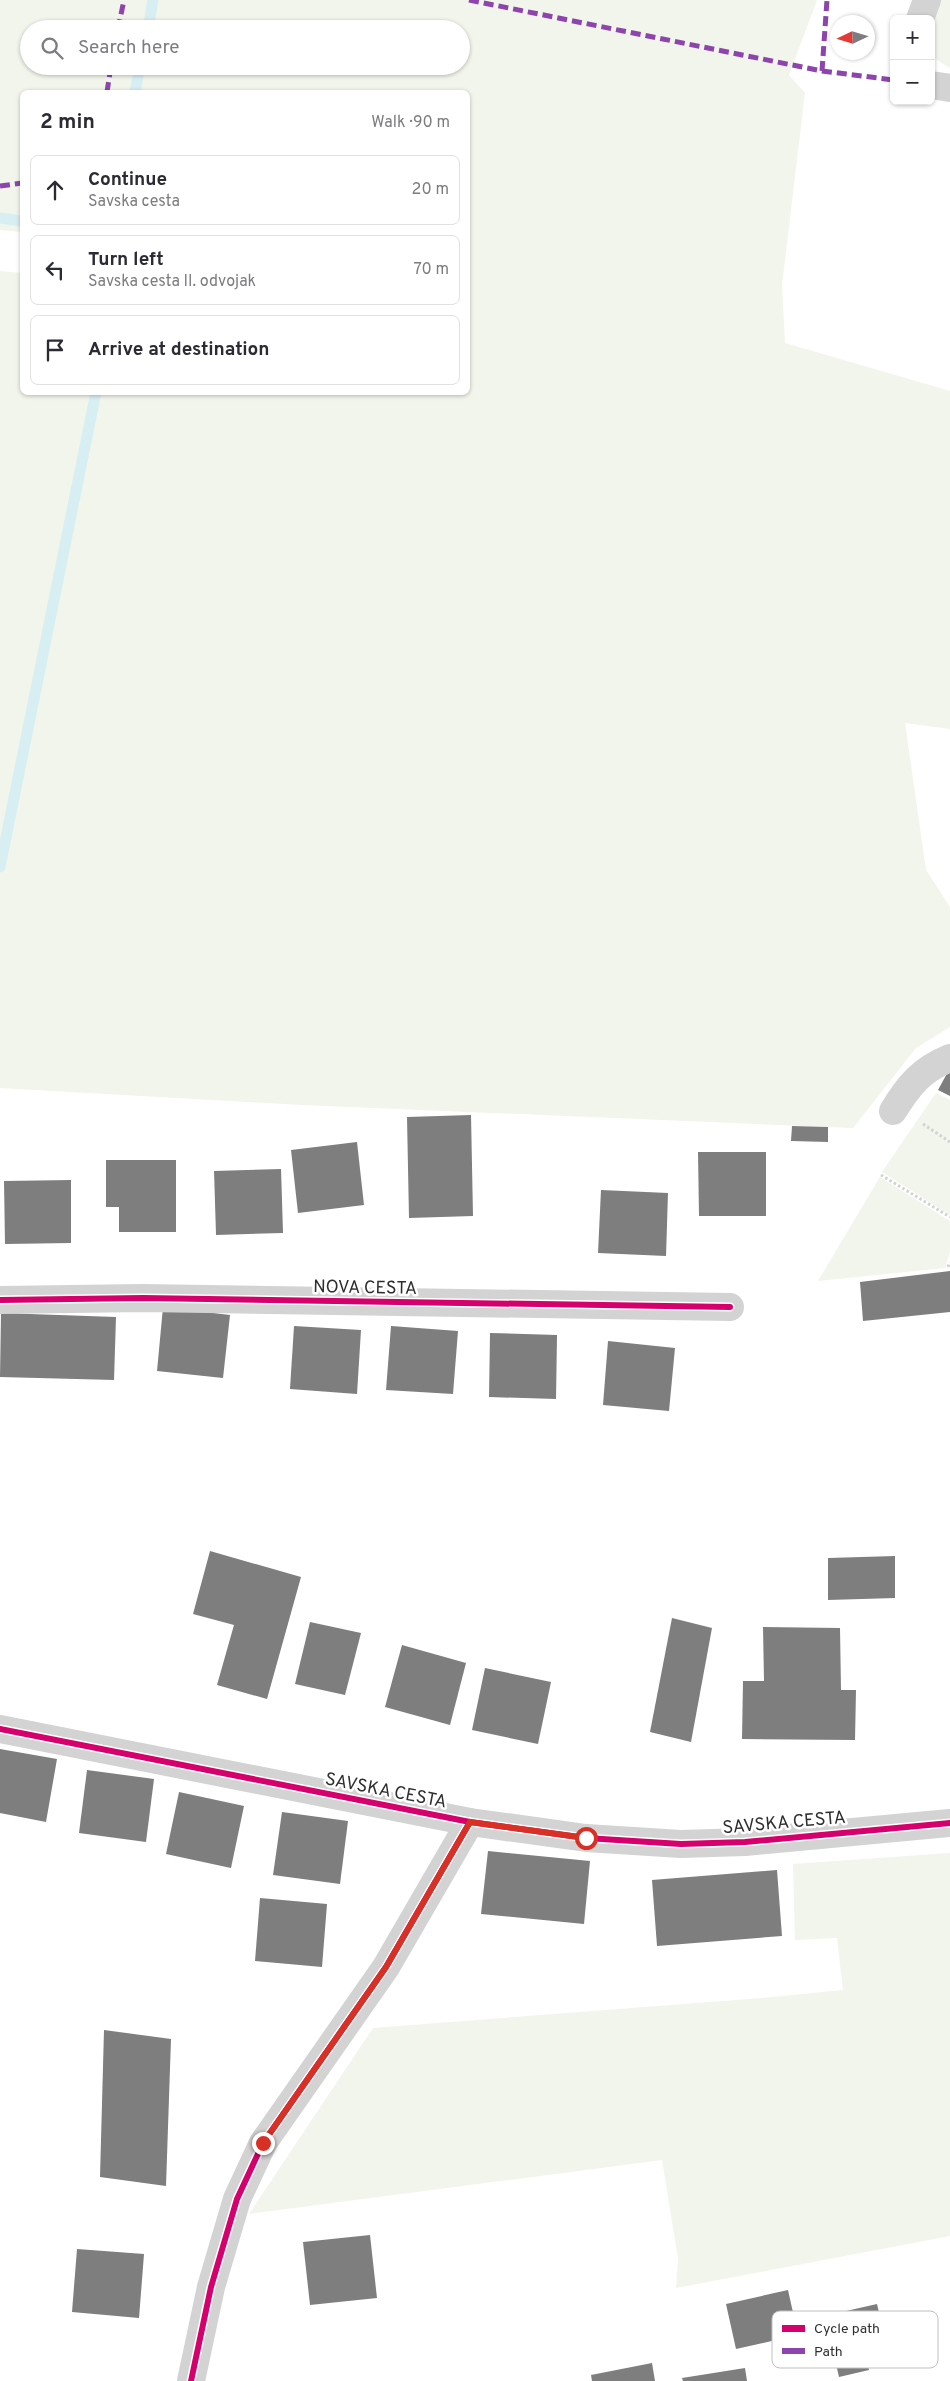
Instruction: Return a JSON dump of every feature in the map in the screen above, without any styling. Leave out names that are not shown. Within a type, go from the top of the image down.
[{"type":"street","points":[[921,15],[927,0]]},
{"type":"street","points":[[935,86],[950,88]]},
{"type":"street","points":[[905,1116],[911,1082],[936,1064],[950,1058]]},
{"type":"street","name":"NOVA CESTA","points":[[0,1300],[144,1298],[730,1307]]},
{"type":"street","name":"SAVSKA CESTA","points":[[0,1729],[470,1822],[586,1838],[681,1844],[745,1842],[950,1823]]},
{"type":"street","points":[[191,2381],[211,2287],[237,2199],[263,2143],[386,1967],[470,1822]]},
{"type":"path","points":[[905,1116],[950,1142]]},
{"type":"path","points":[[881,1174],[950,1217]]},
{"type":"path","points":[[948,1267],[950,1262]]},
{"type":"shaded area","points":[[0,0],[817,0],[789,75],[805,93],[782,285],[785,343],[950,391],[950,729],[905,723],[926,870],[950,907],[950,1027],[916,1048],[853,1128],[302,1105],[0,1088],[0,271],[20,273],[20,395],[470,395],[470,90],[20,90],[20,232],[0,230]]},
{"type":"shaded area","points":[[939,0],[950,0],[950,68],[935,59],[935,15],[933,15]]},
{"type":"shaded area","points":[[936,1093],[950,1100],[950,1215],[882,1172]]},
{"type":"shaded area","points":[[880,1177],[950,1221],[950,1252],[945,1268],[818,1281]]},
{"type":"shaded area","points":[[950,1853],[950,2236],[676,2288],[678,2258],[662,2160],[249,2214],[373,2028],[843,1990],[837,1938],[795,1940],[793,1864]]},
{"type":"building","points":[[950,1068],[950,1096],[938,1090]]},
{"type":"building","points":[[471,1115],[473,1216],[409,1218],[407,1117]]},
{"type":"building","points":[[792,1126],[828,1127],[828,1142],[791,1141]]},
{"type":"building","points":[[357,1142],[364,1205],[298,1213],[291,1150]]},
{"type":"building","points":[[698,1152],[766,1152],[766,1216],[699,1216]]},
{"type":"building","points":[[106,1160],[176,1160],[176,1232],[119,1232],[119,1207],[106,1207]]},
{"type":"building","points":[[281,1169],[283,1233],[216,1235],[214,1171]]},
{"type":"building","points":[[71,1180],[71,1243],[5,1244],[4,1181]]},
{"type":"building","points":[[601,1190],[668,1193],[666,1256],[598,1253]]},
{"type":"building","points":[[950,1271],[950,1312],[863,1321],[860,1282]]},
{"type":"building","points":[[163,1307],[230,1315],[223,1378],[157,1371]]},
{"type":"building","points":[[1,1313],[116,1317],[114,1380],[0,1377]]},
{"type":"building","points":[[294,1326],[361,1330],[357,1394],[290,1389]]},
{"type":"building","points":[[391,1326],[458,1331],[453,1394],[386,1390]]},
{"type":"building","points":[[490,1333],[557,1335],[556,1399],[489,1397]]},
{"type":"building","points":[[608,1341],[675,1348],[669,1411],[603,1405]]},
{"type":"building","points":[[210,1551],[301,1577],[267,1699],[217,1685],[234,1625],[193,1614]]},
{"type":"building","points":[[895,1556],[895,1598],[828,1600],[828,1558]]},
{"type":"building","points":[[672,1618],[712,1628],[691,1742],[650,1732]]},
{"type":"building","points":[[310,1622],[361,1633],[345,1695],[295,1684]]},
{"type":"building","points":[[763,1627],[840,1628],[841,1690],[856,1690],[855,1740],[742,1739],[743,1681],[764,1681]]},
{"type":"building","points":[[402,1645],[466,1663],[450,1725],[385,1707]]},
{"type":"building","points":[[485,1668],[551,1682],[538,1744],[472,1730]]},
{"type":"building","points":[[0,1749],[57,1759],[46,1822],[0,1813]]},
{"type":"building","points":[[87,1770],[154,1779],[146,1842],[79,1833]]},
{"type":"building","points":[[179,1792],[244,1806],[231,1868],[166,1854]]},
{"type":"building","points":[[282,1812],[348,1821],[340,1884],[273,1875]]},
{"type":"building","points":[[488,1851],[590,1861],[584,1924],[481,1914]]},
{"type":"building","points":[[777,1870],[782,1936],[657,1946],[652,1880]]},
{"type":"building","points":[[260,1898],[327,1904],[322,1967],[255,1961]]},
{"type":"building","points":[[104,2030],[171,2039],[166,2186],[100,2177]]},
{"type":"building","points":[[370,2235],[377,2298],[310,2305],[303,2242]]},
{"type":"building","points":[[77,2249],[144,2254],[139,2318],[72,2312]]},
{"type":"building","points":[[788,2290],[793,2311],[772,2311],[772,2341],[736,2349],[726,2304]]},
{"type":"building","points":[[877,2304],[879,2311],[846,2311]]},
{"type":"building","points":[[652,2363],[655,2381],[592,2381],[591,2375]]},
{"type":"building","points":[[745,2368],[747,2381],[683,2381],[682,2378]]},
{"type":"building","points":[[837,2368],[869,2368],[869,2370],[839,2377]]},
{"type":"waterway","points":[[150,20],[153,0]]},
{"type":"waterway","points":[[135,90],[138,75]]},
{"type":"waterway","points":[[0,218],[20,221]]},
{"type":"waterway","points":[[0,867],[95,395]]},
{"type":"marked path","points":[[120,20],[124,0]]},
{"type":"marked path","points":[[469,0],[822,71],[890,80]]},
{"type":"marked path","points":[[822,71],[827,0]]},
{"type":"marked path","points":[[107,90],[110,75]]},
{"type":"marked path","points":[[0,186],[20,183]]},
{"type":"cycle path","points":[[0,1300],[143,1298],[730,1307]]},
{"type":"cycle path","points":[[0,1729],[470,1822],[586,1838],[681,1844],[745,1842],[950,1823]]},
{"type":"cycle path","points":[[191,2381],[211,2287],[237,2199],[263,2143],[386,1967],[470,1822]]},
{"type":"route","points":[[263,2143],[386,1967],[470,1822],[586,1838]]}]
